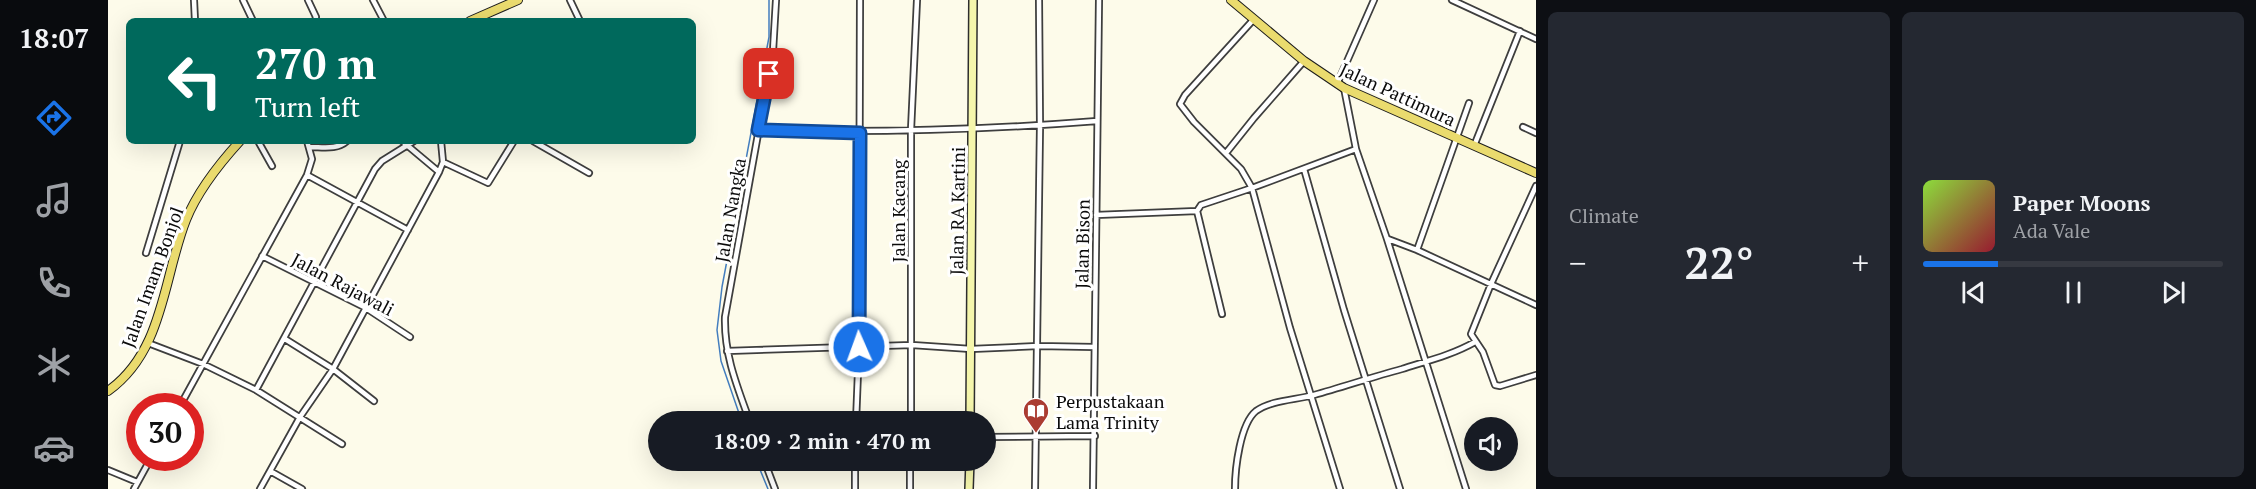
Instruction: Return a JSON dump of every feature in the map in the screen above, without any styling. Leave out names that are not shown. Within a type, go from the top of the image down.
[{"type":"main road","points":[[476,18],[503,3],[518,0]]},
{"type":"main road","name":"Jalan RA Kartini","points":[[970,411],[973,0]]},
{"type":"main road","name":"Jalan Pattimura","points":[[1231,0],[1304,61],[1341,86],[1536,173]]},
{"type":"main road","name":"Jalan Imam Bonjol","points":[[108,391],[131,370],[148,343],[165,297],[186,220],[213,172],[237,144]]},
{"type":"main road","points":[[969,489],[970,471]]},
{"type":"street","points":[[194,0],[195,18]]},
{"type":"street","points":[[243,0],[252,18]]},
{"type":"street","points":[[308,0],[315,18]]},
{"type":"street","points":[[373,0],[382,18]]},
{"type":"street","points":[[570,0],[579,18]]},
{"type":"street","name":"Jalan Nangka","points":[[746,411],[736,387],[727,351],[725,331],[727,303],[774,51],[776,0]]},
{"type":"street","points":[[856,411],[859,347],[860,0]]},
{"type":"street","name":"Jalan Kacang","points":[[911,411],[911,130],[917,0]]},
{"type":"street","points":[[1035,489],[1040,126],[1039,0]]},
{"type":"street","name":"Jalan Bison","points":[[1093,489],[1099,0]]},
{"type":"street","points":[[1374,0],[1341,86],[1356,149],[1466,489]]},
{"type":"street","points":[[1452,0],[1536,39]]},
{"type":"street","points":[[1254,19],[1185,95],[1180,104],[1194,122],[1241,169],[1252,188],[1340,489]]},
{"type":"street","points":[[1474,147],[1520,32]]},
{"type":"street","points":[[1226,153],[1304,61]]},
{"type":"street","points":[[1417,250],[1469,103]]},
{"type":"street","points":[[758,130],[860,133],[973,130],[1097,121]]},
{"type":"street","points":[[1524,127],[1536,133]]},
{"type":"street","points":[[146,253],[179,144]]},
{"type":"street","points":[[260,144],[272,166]]},
{"type":"street","points":[[187,393],[307,175],[311,164],[308,144]]},
{"type":"street","points":[[310,147],[336,147],[342,144]]},
{"type":"street","points":[[256,390],[379,164],[404,144]]},
{"type":"street","points":[[406,144],[439,172]]},
{"type":"street","points":[[260,489],[300,417],[333,369],[439,172],[442,162],[441,144]]},
{"type":"street","points":[[442,162],[488,183],[512,144]]},
{"type":"street","points":[[537,144],[589,173]]},
{"type":"street","points":[[1096,215],[1197,211],[1201,206],[1356,149]]},
{"type":"street","points":[[1304,169],[1344,310],[1400,489]]},
{"type":"street","points":[[307,175],[408,230]]},
{"type":"street","points":[[1536,186],[1491,284],[1472,332],[1472,337],[1483,352],[1495,385],[1500,386],[1536,375]]},
{"type":"street","points":[[1197,211],[1222,314]]},
{"type":"street","points":[[1387,239],[1417,250],[1536,305]]},
{"type":"street","name":"Jalan Rajawali","points":[[262,256],[366,308],[410,337]]},
{"type":"street","points":[[285,339],[333,369],[374,401]]},
{"type":"street","points":[[1235,489],[1243,431],[1248,420],[1257,411],[1267,406],[1311,396],[1461,350],[1475,342]]},
{"type":"street","points":[[148,343],[203,364],[256,390],[342,444]]},
{"type":"street","points":[[727,351],[912,345],[971,349],[1038,345],[1094,347]]},
{"type":"street","points":[[996,437],[1095,436]]},
{"type":"street","points":[[108,470],[137,483]]},
{"type":"street","points":[[134,489],[144,471]]},
{"type":"street","points":[[270,471],[302,489]]},
{"type":"street","points":[[768,471],[775,489]]},
{"type":"street","points":[[855,471],[855,489]]},
{"type":"street","points":[[909,489],[910,471]]},
{"type":"waterway","points":[[738,411],[721,361],[717,330],[722,287],[769,37],[769,0]]},
{"type":"waterway","points":[[761,471],[768,489]]},
{"type":"place","name":"Perpustakaan Lama Trinity","points":[[1036,434]]},
{"type":"route","points":[[769,74],[758,130],[860,133],[857,320],[859,347]]}]
